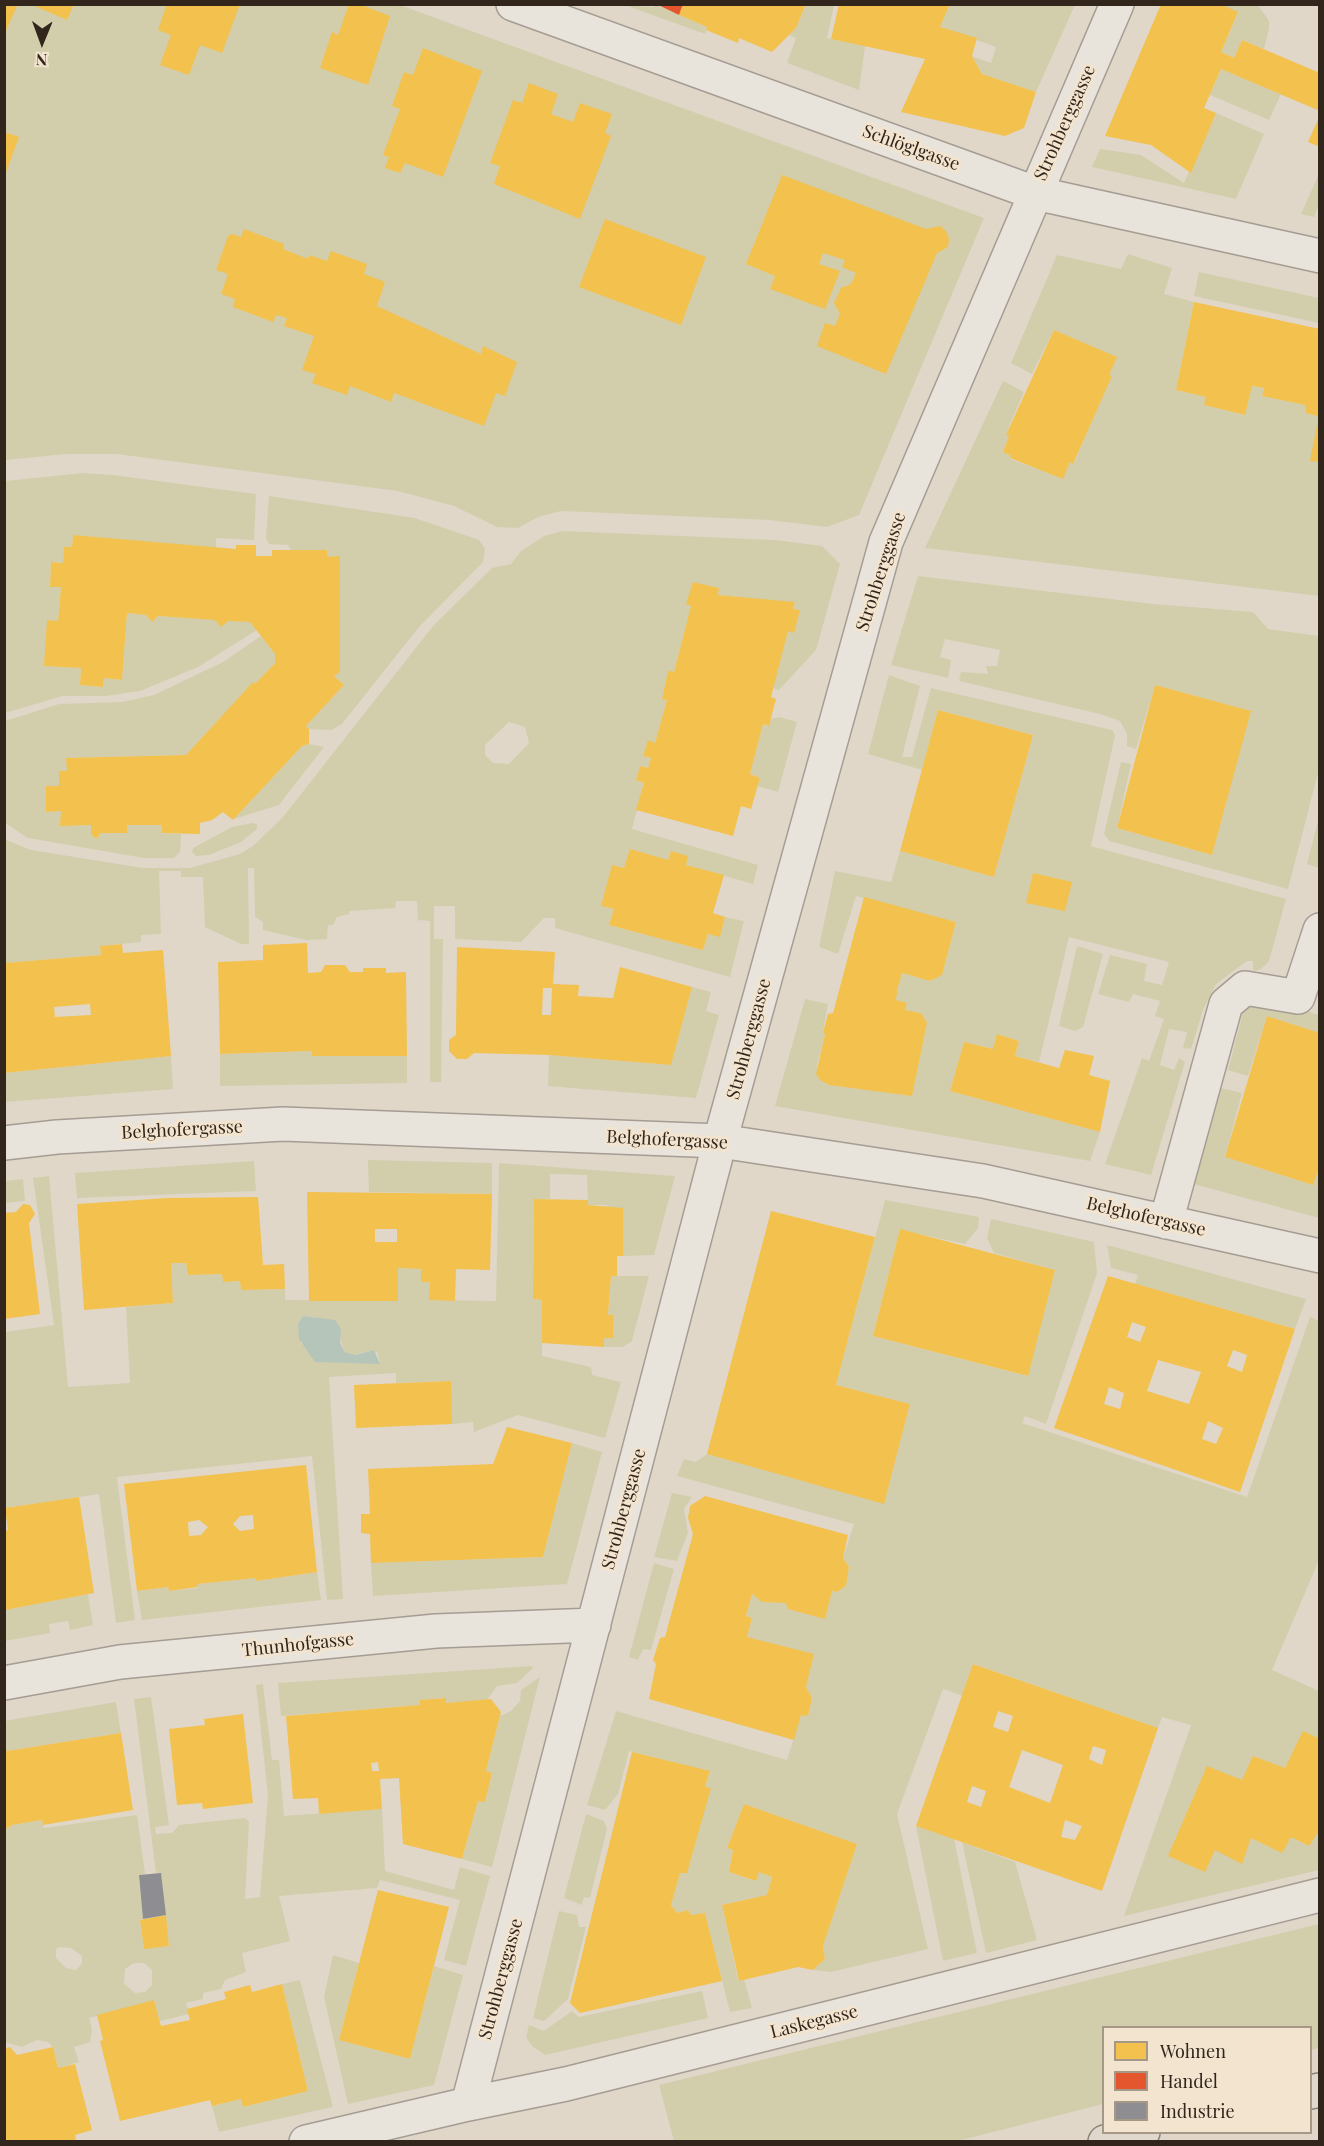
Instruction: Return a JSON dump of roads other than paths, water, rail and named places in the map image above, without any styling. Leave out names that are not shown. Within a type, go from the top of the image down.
[{"type":"main road","points":[[1105,2142],[1139,2134]]},
{"type":"street","name":"Schlöglgasse","points":[[513,4],[1035,193],[1320,256]]},
{"type":"street","name":"Strohberggasse","points":[[468,2104],[720,1141],[886,542],[1117,4]]},
{"type":"street","points":[[1166,1222],[1226,1004],[1245,988],[1298,997],[1320,930]]},
{"type":"street","name":"Belghofergasse","points":[[4,1143],[57,1137],[283,1124],[720,1141],[983,1181],[1320,1256]]},
{"type":"street","name":"Thunhofgasse","points":[[4,1683],[120,1662],[412,1634],[594,1625]]},
{"type":"street","name":"Laskegasse","points":[[306,2142],[468,2104],[566,2084],[1320,1895]]}]
